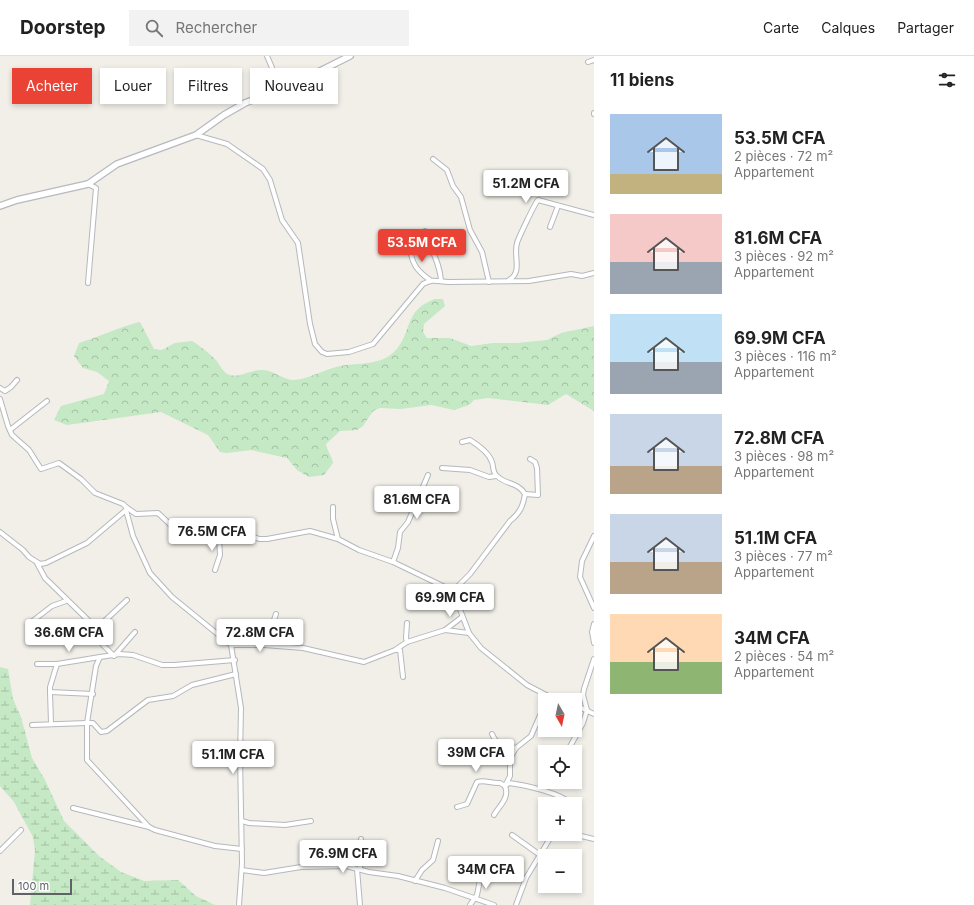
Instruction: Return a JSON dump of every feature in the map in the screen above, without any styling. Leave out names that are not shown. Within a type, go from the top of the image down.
[{"type":"street","points":[[267,56],[272,68]]},
{"type":"street","points":[[325,68],[350,56]]},
{"type":"street","points":[[588,62],[594,60]]},
{"type":"street","points":[[0,206],[25,198],[88,184],[117,164],[196,135],[232,110],[250,103]]},
{"type":"street","points":[[196,135],[227,144],[262,169],[270,180],[282,220],[298,243],[310,324],[315,344],[322,352],[327,354],[349,352],[373,344],[423,284],[430,280]]},
{"type":"street","points":[[433,159],[447,170],[453,186],[462,197],[470,230],[482,252],[489,282]]},
{"type":"street","points":[[88,184],[96,188],[88,283]]},
{"type":"street","points":[[509,280],[513,278],[517,271],[516,243],[536,202],[540,200],[594,215]]},
{"type":"street","points":[[550,227],[558,206]]},
{"type":"street","points":[[425,231],[431,251],[441,269],[441,281]]},
{"type":"street","points":[[410,247],[412,262],[417,270],[430,280],[489,282],[509,280],[529,281],[571,274],[582,276],[594,273]]},
{"type":"street","points":[[0,388],[5,391],[17,380]]},
{"type":"street","points":[[0,399],[12,435],[29,450],[41,469],[59,463],[81,479],[95,493],[123,504],[126,509],[133,536],[150,574],[172,597],[231,645],[235,660],[241,708],[240,757],[242,870],[239,905]]},
{"type":"street","points":[[10,430],[47,401]]},
{"type":"street","points":[[453,594],[454,590],[470,574],[510,520],[517,515],[524,504],[525,494],[518,485],[504,481],[496,476],[492,462],[479,446],[470,440],[462,442]]},
{"type":"street","points":[[525,494],[538,494],[537,468],[535,462],[530,459]]},
{"type":"street","points":[[442,468],[470,470],[489,477],[496,476]]},
{"type":"street","points":[[393,562],[398,548],[400,532],[408,522],[428,475]]},
{"type":"street","points":[[333,507],[333,519],[338,539]]},
{"type":"street","points":[[126,509],[136,514],[158,513],[178,532],[189,537],[201,539],[219,538],[244,533],[259,539],[267,539],[310,531],[338,539],[359,550],[393,562],[444,585],[453,594],[468,633],[487,654],[527,685],[540,693]]},
{"type":"street","points":[[37,563],[46,563],[87,543],[126,509]]},
{"type":"street","points":[[0,532],[37,563],[45,578],[66,601],[89,621],[103,645],[114,656]]},
{"type":"street","points":[[594,536],[582,561],[580,576],[594,608]]},
{"type":"street","points":[[215,570],[220,555],[219,538]]},
{"type":"street","points":[[94,630],[127,600]]},
{"type":"street","points":[[30,623],[52,606],[66,601]]},
{"type":"street","points":[[270,645],[272,626],[276,614]]},
{"type":"street","points":[[231,645],[270,645],[303,648],[364,662],[395,650],[407,642],[445,630],[462,617]]},
{"type":"street","points":[[407,623],[407,642]]},
{"type":"street","points":[[594,624],[592,632],[594,642]]},
{"type":"street","points":[[445,630],[468,633]]},
{"type":"street","points":[[114,656],[135,632]]},
{"type":"street","points":[[395,650],[400,650],[403,677]]},
{"type":"street","points":[[37,664],[57,664],[114,656],[133,655],[162,665],[235,660]]},
{"type":"street","points":[[100,658],[96,666],[93,694],[87,722],[87,760],[149,827]]},
{"type":"street","points":[[571,745],[583,723],[588,710],[583,695],[594,659]]},
{"type":"street","points":[[51,723],[50,687],[57,664]]},
{"type":"street","points":[[32,725],[87,722],[93,724],[101,732],[108,730],[148,700],[173,696],[192,685],[236,674]]},
{"type":"street","points":[[50,692],[93,694]]},
{"type":"street","points":[[582,708],[594,714]]},
{"type":"street","points":[[494,815],[504,801],[506,790],[505,786],[510,776],[510,758],[516,748],[530,736],[538,719]]},
{"type":"street","points":[[492,734],[497,744],[516,748]]},
{"type":"street","points":[[457,807],[468,804],[476,782],[483,780],[491,784],[500,783],[505,786]]},
{"type":"street","points":[[505,786],[509,783],[520,785],[557,797]]},
{"type":"street","points":[[73,808],[149,827],[215,846],[242,849]]},
{"type":"street","points":[[242,820],[249,823],[285,825],[311,821]]},
{"type":"street","points":[[0,851],[21,830]]},
{"type":"street","points":[[512,835],[538,854]]},
{"type":"street","points":[[582,836],[594,839]]},
{"type":"street","points":[[360,905],[358,869],[361,839]]},
{"type":"street","points":[[415,881],[420,872],[433,860],[438,841]]},
{"type":"street","points":[[331,866],[335,846]]},
{"type":"street","points":[[516,905],[526,878],[538,858]]},
{"type":"street","points":[[242,870],[264,873],[301,867],[346,866],[369,872],[398,876],[445,888],[486,904],[494,905]]},
{"type":"street","points":[[470,905],[475,899],[481,875]]},
{"type":"green space","points":[[435,299],[443,299],[445,306],[424,324],[423,332],[427,338],[450,338],[471,346],[493,343],[517,343],[547,340],[561,333],[594,326],[594,411],[566,394],[548,405],[488,398],[474,400],[469,405],[454,410],[431,405],[401,409],[380,408],[373,411],[363,426],[357,430],[340,431],[326,444],[333,463],[324,475],[309,477],[297,470],[287,458],[251,450],[227,453],[220,452],[208,435],[161,412],[67,425],[54,420],[61,406],[104,394],[109,381],[97,372],[83,368],[74,356],[79,343],[124,327],[140,322],[154,349],[162,350],[175,343],[192,341],[216,360],[224,371],[230,375],[234,376],[259,370],[267,370],[288,379],[297,380],[336,367],[374,362],[388,357],[400,345],[413,316],[418,309]]},
{"type":"green space","points":[[0,667],[8,669],[13,699],[21,717],[32,758],[45,780],[64,821],[99,856],[121,872],[144,881],[178,880],[196,896],[215,905],[30,905],[35,851],[33,837],[14,802],[0,786]]}]
